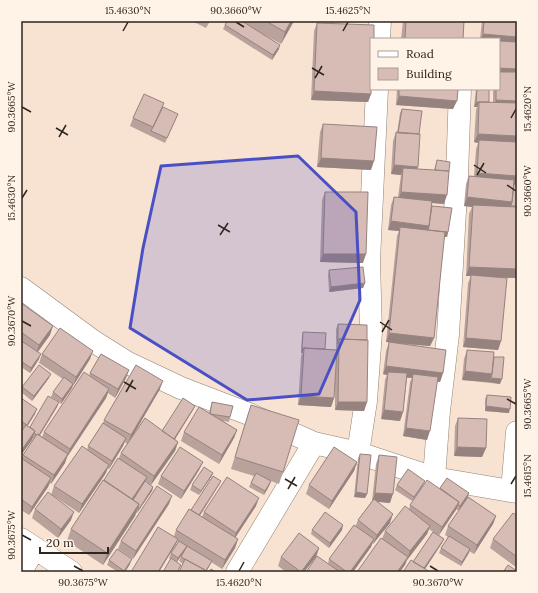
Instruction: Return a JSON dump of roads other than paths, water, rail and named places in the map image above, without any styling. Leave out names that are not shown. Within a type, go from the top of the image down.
[{"type":"street","points":[[379,38],[380,21]]},
{"type":"street","points":[[358,453],[366,401],[371,332],[369,261],[374,184],[377,90]]},
{"type":"street","points":[[434,478],[439,411],[448,335],[458,176],[460,90]]},
{"type":"street","points":[[21,288],[93,341],[128,363],[181,388],[249,414],[314,443],[358,453],[434,478],[515,492],[517,432]]},
{"type":"street","points":[[237,572],[314,443]]},
{"type":"street","points":[[21,571],[28,544],[71,572]]}]
